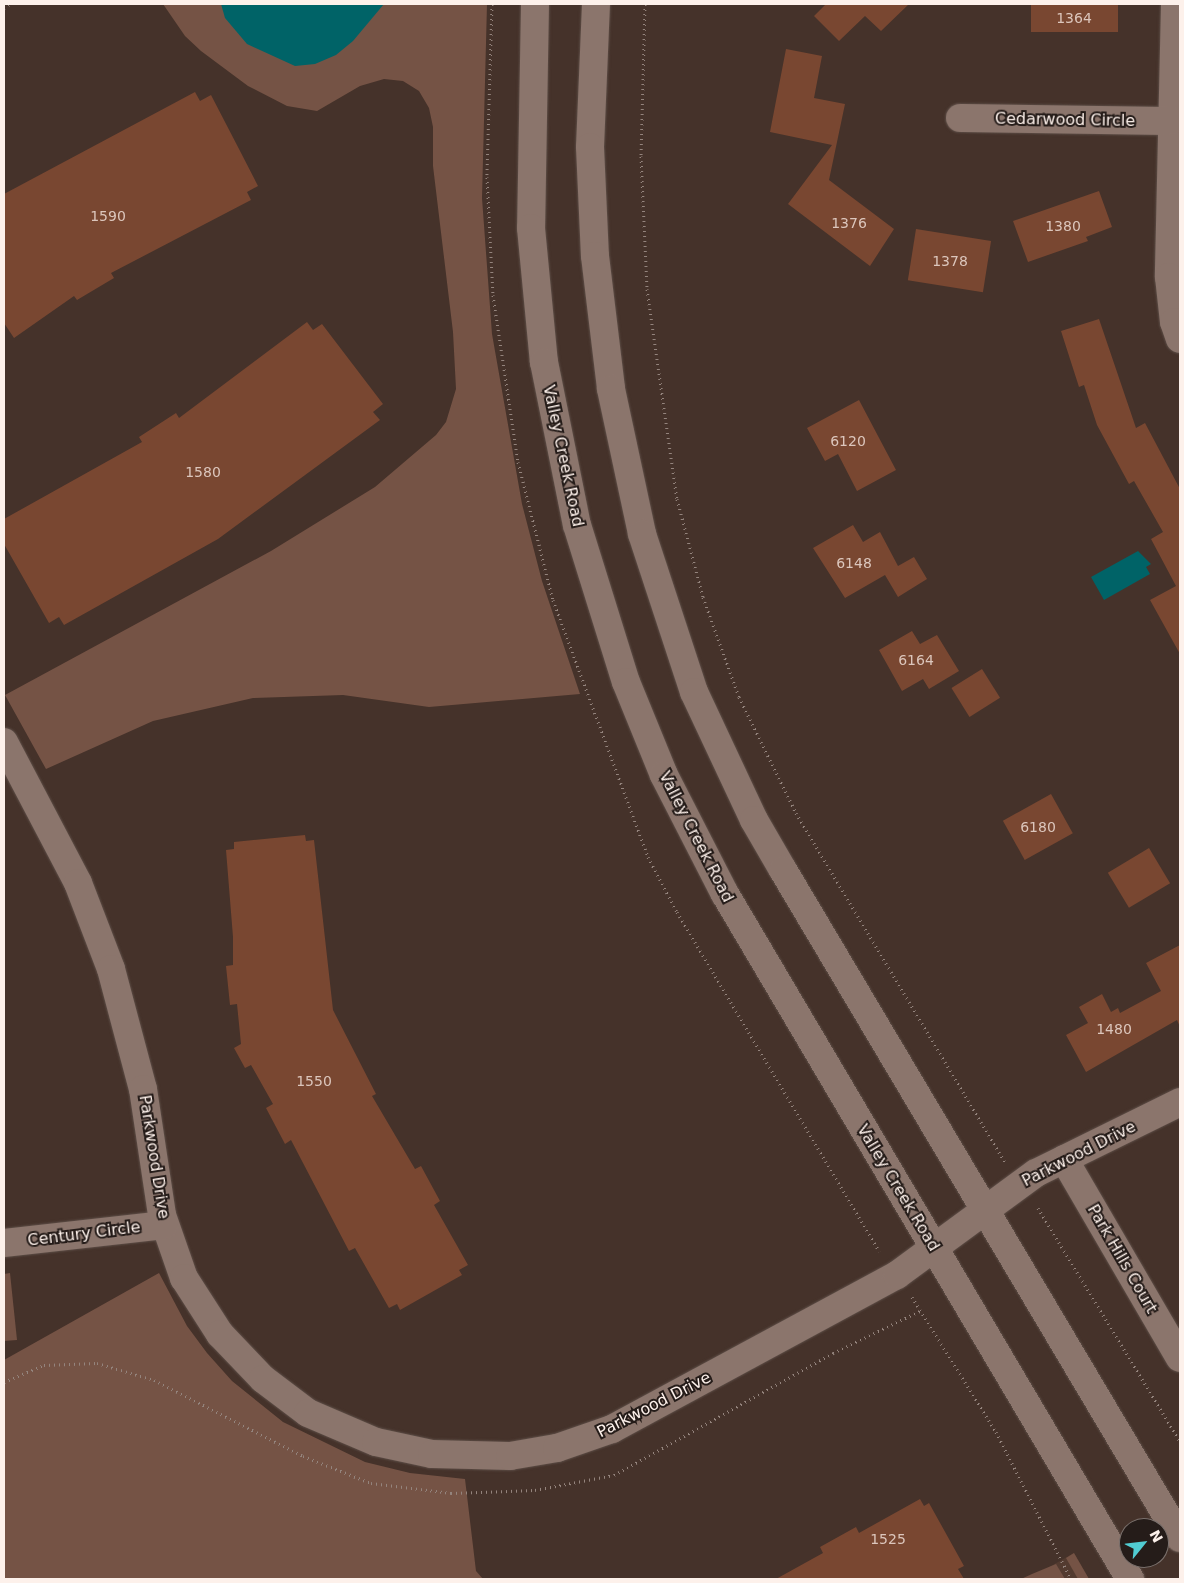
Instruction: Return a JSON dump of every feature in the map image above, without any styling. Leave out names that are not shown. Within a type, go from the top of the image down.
[{"type":"main road","name":"Valley Creek Road","points":[[535,4],[531,204],[540,329],[561,459],[604,620],[650,744],[693,835],[1130,1579]]},
{"type":"main road","points":[[596,4],[590,147],[599,293],[619,437],[658,590],[694,692],[754,820],[983,1211],[1180,1538]]},
{"type":"main road","points":[[1175,4],[1170,121],[1169,278],[1174,322],[1180,339]]},
{"type":"main road","name":"Cedarwood Circle","points":[[960,118],[1170,121]]},
{"type":"main road","name":"Parkwood Drive","points":[[4,742],[74,875],[112,969],[143,1089],[164,1225],[184,1278],[210,1321],[246,1364],[277,1391],[308,1412],[358,1436],[395,1447],[455,1456],[534,1452],[612,1429],[897,1275],[1020,1183],[1064,1159],[1180,1102]]},
{"type":"main road","name":"Park Hills Court","points":[[1064,1159],[1180,1358]]},
{"type":"main road","name":"Century Circle","points":[[4,1243],[164,1225]]},
{"type":"path","points":[[4,8],[10,4]]},
{"type":"path","points":[[646,4],[641,156],[647,289],[677,499],[703,597],[743,705],[796,812],[986,1135],[1020,1183],[1180,1442]]},
{"type":"path","points":[[4,1382],[44,1365],[97,1363],[154,1380],[303,1456],[371,1483],[452,1493],[535,1490],[614,1475],[833,1353],[922,1310]]},
{"type":"shaded area","points":[[163,4],[487,4],[482,198],[492,334],[522,504],[542,581],[580,694],[429,707],[343,695],[253,698],[153,721],[46,769],[5,695],[271,551],[375,487],[436,435],[446,422],[456,389],[453,332],[433,166],[433,127],[429,108],[419,91],[403,81],[384,79],[360,86],[317,111],[287,106],[248,86],[201,51],[185,36]]},
{"type":"shaded area","points":[[10,1273],[17,1340],[4,1341],[4,1274]]},
{"type":"shaded area","points":[[159,1273],[187,1326],[207,1353],[232,1381],[283,1422],[365,1462],[410,1473],[465,1479],[476,1571],[483,1579],[4,1579],[4,1360]]},
{"type":"shaded area","points":[[1074,1553],[1089,1579],[1028,1579]]},
{"type":"shaded area","points":[[1074,1553],[1089,1579],[1078,1579],[1066,1558]]},
{"type":"shaded area","points":[[1056,1564],[1065,1579],[1021,1579],[1032,1574]]},
{"type":"water","points":[[221,4],[384,4],[353,41],[336,55],[315,64],[295,66],[247,44],[225,18]]},
{"type":"water","points":[[1138,551],[1151,564],[1146,567],[1150,574],[1104,600],[1091,577]]},
{"type":"building","points":[[826,4],[909,4],[881,31],[865,16],[839,41],[814,16]]},
{"type":"building","points":[[1031,4],[1118,4],[1118,32],[1031,32]]},
{"type":"building","points":[[786,49],[822,56],[814,98],[845,104],[829,180],[894,229],[870,266],[788,204],[832,145],[770,132]]},
{"type":"building","points":[[195,92],[200,101],[211,95],[258,186],[247,192],[251,200],[111,273],[114,278],[77,300],[74,296],[14,338],[4,323],[4,194]]},
{"type":"building","points":[[1099,191],[1112,227],[1086,237],[1088,241],[1028,262],[1013,221]]},
{"type":"building","points":[[916,229],[991,241],[983,292],[908,280]]},
{"type":"building","points":[[1099,319],[1136,428],[1145,423],[1180,489],[1180,654],[1150,600],[1176,586],[1151,539],[1163,532],[1134,481],[1129,484],[1097,425],[1084,385],[1079,387],[1061,331]]},
{"type":"building","points":[[307,322],[313,330],[322,324],[383,404],[373,412],[380,420],[218,539],[64,625],[59,617],[49,623],[4,544],[4,519],[142,442],[139,437],[176,413],[179,418]]},
{"type":"building","points":[[859,400],[896,470],[857,491],[838,454],[825,461],[807,428]]},
{"type":"building","points":[[853,525],[863,542],[880,532],[898,566],[914,557],[927,579],[898,597],[885,575],[845,598],[813,548]]},
{"type":"building","points":[[912,631],[920,644],[937,635],[959,671],[929,689],[923,679],[902,691],[879,650]]},
{"type":"building","points":[[982,669],[1000,698],[969,717],[951,688]]},
{"type":"building","points":[[1051,794],[1073,833],[1025,860],[1003,821]]},
{"type":"building","points":[[305,835],[306,841],[314,840],[333,1010],[376,1094],[372,1096],[415,1169],[421,1166],[440,1201],[434,1205],[468,1265],[459,1270],[462,1275],[400,1310],[397,1304],[389,1308],[355,1248],[349,1251],[291,1140],[285,1144],[266,1108],[273,1104],[251,1065],[245,1068],[234,1048],[241,1044],[237,1004],[230,1005],[226,966],[233,965],[233,937],[226,850],[234,849],[234,842]]},
{"type":"building","points":[[1149,848],[1170,883],[1129,908],[1108,873]]},
{"type":"building","points":[[1180,945],[1180,1027],[1177,1020],[1086,1072],[1066,1035],[1088,1023],[1079,1007],[1102,994],[1111,1012],[1118,1008],[1120,1013],[1161,991],[1146,963]]},
{"type":"building","points":[[920,1499],[924,1506],[929,1503],[964,1566],[958,1569],[964,1579],[776,1579],[823,1553],[820,1547],[856,1527],[859,1533]]}]
